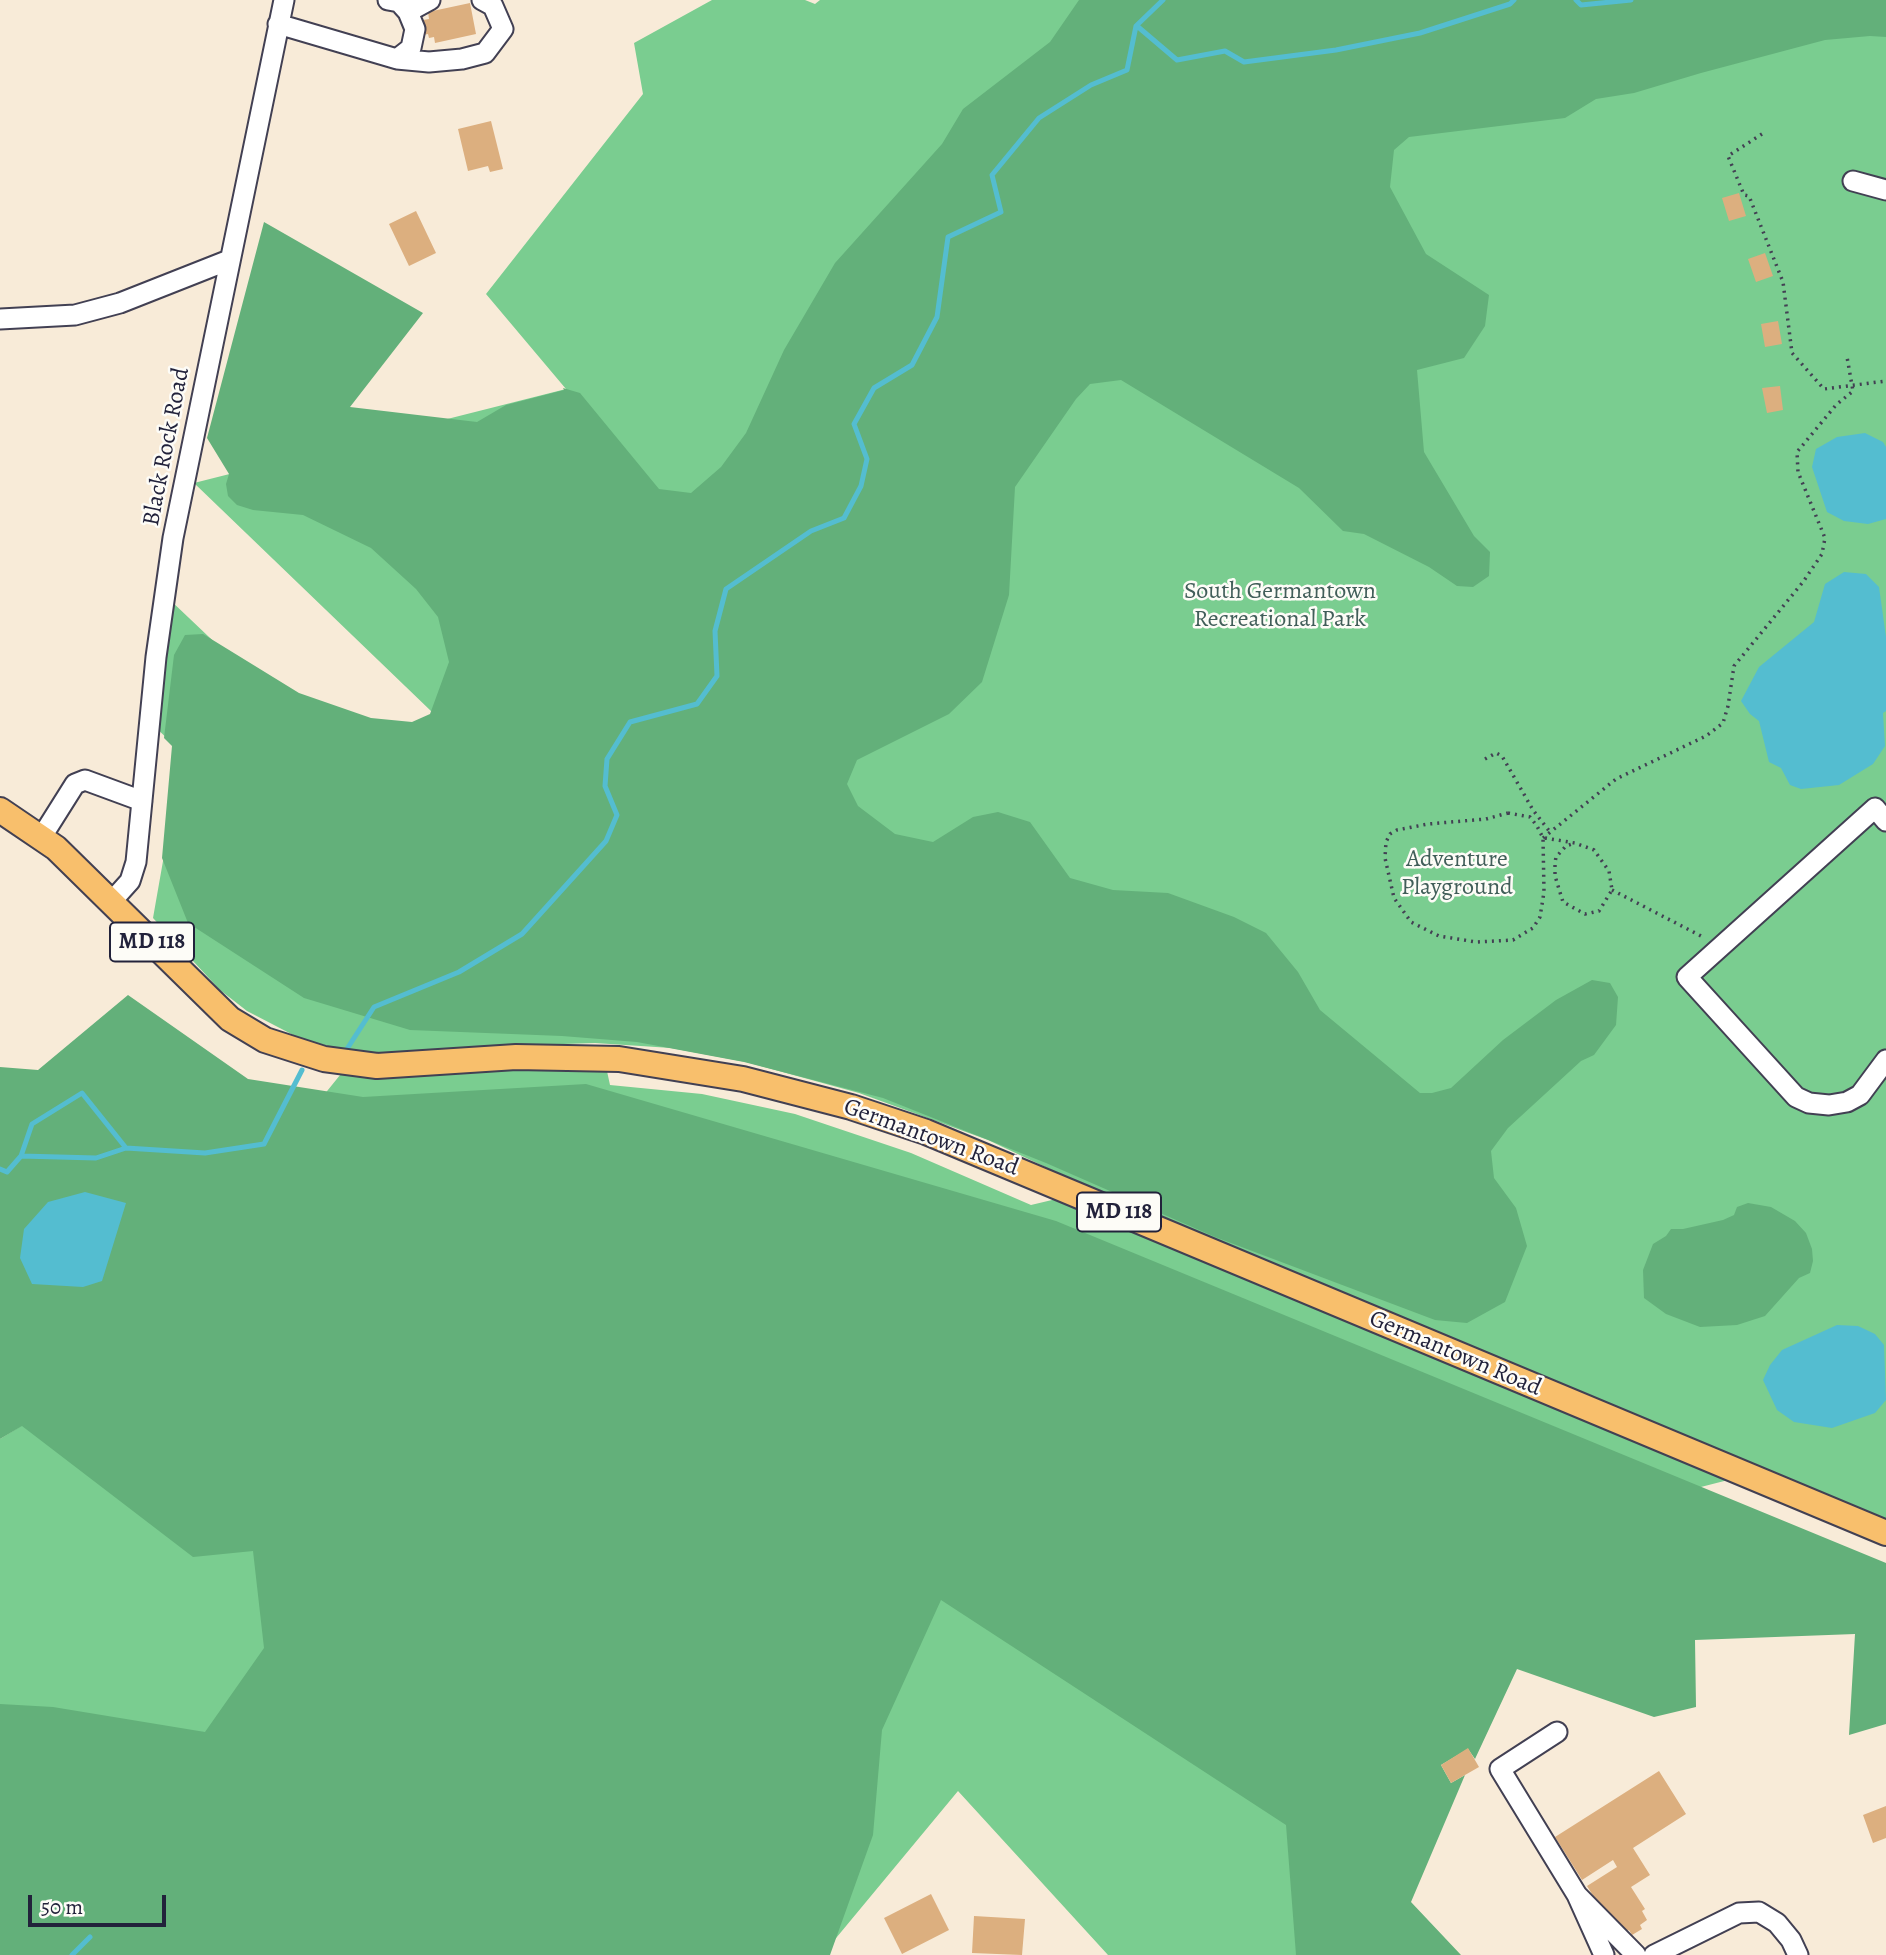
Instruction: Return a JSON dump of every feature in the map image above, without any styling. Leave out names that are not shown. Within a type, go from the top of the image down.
[{"type":"main road","name":"Germantown Road","points":[[0,810],[56,848],[230,1019],[265,1040],[324,1059],[377,1066],[516,1057],[618,1059],[743,1079],[851,1107],[926,1132],[1886,1533]]},
{"type":"street","name":"Black Rock Road","points":[[112,901],[130,881],[136,862],[156,657],[173,538],[284,0]]},
{"type":"street","points":[[388,0],[398,2],[408,12],[415,29],[411,48],[397,59]]},
{"type":"street","points":[[408,12],[429,0]]},
{"type":"street","points":[[278,24],[397,59],[429,62],[462,59],[485,52],[503,30],[493,6],[482,0]]},
{"type":"street","points":[[1853,181],[1886,190]]},
{"type":"street","points":[[0,319],[75,315],[120,303],[229,260]]},
{"type":"street","points":[[41,838],[75,784],[85,780],[142,801]]},
{"type":"street","points":[[1886,821],[1875,808],[1687,977],[1796,1097],[1829,1105],[1847,1102],[1860,1095],[1886,1060]]},
{"type":"street","points":[[1557,1732],[1500,1769],[1577,1895],[1604,1955]]},
{"type":"street","points":[[1577,1895],[1636,1955]]},
{"type":"street","points":[[1654,1955],[1739,1913],[1759,1912],[1777,1923],[1791,1940],[1798,1955]]},
{"type":"path","points":[[1762,134],[1728,156],[1744,195],[1749,196],[1783,282],[1793,352],[1824,389],[1886,381]]},
{"type":"path","points":[[1543,838],[1616,779],[1706,736],[1723,723],[1734,666],[1803,582],[1822,554],[1825,538],[1798,472],[1797,452],[1836,405],[1853,391],[1847,357]]},
{"type":"path","points":[[1485,759],[1496,753],[1502,757],[1533,810],[1550,832]]},
{"type":"path","points":[[1517,813],[1530,817],[1543,838],[1545,871],[1541,917],[1533,928],[1513,940],[1476,942],[1438,936],[1411,922],[1394,898],[1385,858],[1386,842],[1390,834],[1397,830],[1517,813]]},
{"type":"path","points":[[1543,838],[1575,843],[1594,850],[1609,870],[1612,890],[1599,911],[1585,914],[1563,902],[1555,876],[1556,857],[1566,846],[1575,843]]},
{"type":"path","points":[[1612,890],[1698,933],[1719,949]]},
{"type":"green space","name":"South Germantown Recreational Park","points":[[712,0],[805,0],[815,4],[820,0],[1886,0],[1886,1523],[1732,1479],[1557,1524],[1363,1821],[1413,1955],[1108,1955],[958,1791],[822,1955],[0,1955],[0,1439],[21,1426],[290,1137],[357,1054],[299,1038],[247,1011],[220,990],[153,918],[166,844],[174,745],[152,724],[169,599],[348,769],[537,813],[194,483],[566,389],[486,294],[643,94],[634,43]],"holes":[[[595,1043],[671,1048],[746,1062],[859,1093],[988,1140],[1094,1190],[1031,1205],[911,1153],[795,1114],[702,1094],[610,1085],[602,1048],[533,1045]]]},
{"type":"green space","points":[[1079,0],[1886,0],[1886,37],[1825,40],[1634,93],[1596,99],[1565,118],[1409,137],[1394,150],[1390,187],[1426,254],[1489,295],[1485,326],[1464,358],[1417,370],[1424,452],[1474,536],[1490,552],[1489,576],[1473,587],[1457,586],[1429,567],[1364,534],[1343,531],[1299,488],[1121,380],[1090,384],[1076,399],[1015,487],[1009,595],[982,682],[949,714],[857,760],[847,784],[858,806],[895,834],[933,842],[973,817],[998,812],[1030,822],[1070,878],[1113,890],[1168,893],[1234,917],[1266,933],[1298,972],[1320,1010],[1420,1093],[1451,1088],[1503,1040],[1556,1000],[1592,980],[1610,983],[1618,997],[1616,1025],[1594,1055],[1581,1061],[1508,1128],[1491,1151],[1494,1178],[1516,1208],[1527,1246],[1505,1302],[1467,1323],[1435,1320],[1215,1237],[1046,1163],[883,1098],[744,1062],[637,1042],[410,1030],[304,998],[188,923],[162,858],[172,746],[164,738],[174,655],[185,635],[203,634],[299,693],[371,718],[412,722],[430,714],[449,662],[438,617],[416,589],[371,548],[303,515],[253,510],[237,505],[228,496],[226,484],[229,474],[207,438],[264,222],[423,313],[350,407],[477,422],[506,405],[564,390],[563,388],[580,393],[659,489],[691,493],[721,467],[746,433],[784,350],[835,263],[942,144],[963,109],[1050,42]]},
{"type":"green space","points":[[128,995],[248,1079],[363,1097],[586,1084],[1056,1221],[1886,1563],[1886,1724],[1849,1735],[1855,1634],[1695,1640],[1696,1707],[1654,1717],[1517,1669],[1475,1759],[1468,1749],[1441,1765],[1451,1783],[1465,1775],[1411,1902],[1461,1955],[1296,1955],[1286,1825],[941,1600],[882,1730],[873,1835],[830,1955],[0,1955],[0,1704],[53,1707],[205,1732],[264,1648],[253,1551],[193,1557],[22,1426],[0,1439],[0,1067],[38,1070]]},
{"type":"green space","points":[[1748,1203],[1771,1207],[1795,1221],[1806,1233],[1812,1249],[1810,1273],[1799,1278],[1765,1316],[1737,1325],[1700,1327],[1666,1314],[1644,1298],[1643,1270],[1653,1244],[1666,1236],[1671,1229],[1723,1220],[1734,1215],[1737,1207]]},
{"type":"water","points":[[1865,433],[1883,442],[1886,447],[1886,519],[1868,524],[1844,521],[1827,512],[1812,467],[1816,449],[1837,437]]},
{"type":"water","points":[[1844,572],[1866,574],[1879,587],[1886,637],[1886,711],[1883,713],[1885,746],[1873,764],[1839,785],[1801,789],[1790,785],[1781,768],[1769,762],[1759,721],[1741,701],[1759,667],[1814,622],[1825,584]]},
{"type":"water","points":[[85,1192],[126,1203],[102,1281],[83,1287],[32,1284],[20,1258],[24,1229],[48,1202]]},
{"type":"water","points":[[1837,1325],[1858,1326],[1875,1334],[1884,1345],[1886,1400],[1875,1413],[1832,1428],[1794,1422],[1777,1410],[1763,1380],[1770,1365],[1782,1350]]},
{"type":"building","points":[[470,3],[476,34],[435,43],[434,37],[423,35],[421,27],[424,26],[423,20],[429,19],[428,12]]},
{"type":"building","points":[[491,121],[503,169],[490,172],[488,166],[468,171],[458,129]]},
{"type":"building","points":[[1739,193],[1746,216],[1729,221],[1722,198]]},
{"type":"building","points":[[416,211],[436,253],[409,266],[389,224]]},
{"type":"building","points":[[1765,253],[1773,276],[1756,282],[1748,259]]},
{"type":"building","points":[[1778,321],[1782,344],[1765,347],[1761,324]]},
{"type":"building","points":[[1780,386],[1783,410],[1767,413],[1762,388]]},
{"type":"building","points":[[1468,1748],[1479,1767],[1451,1783],[1441,1765]]},
{"type":"building","points":[[1659,1771],[1686,1814],[1633,1848],[1650,1875],[1631,1887],[1645,1909],[1642,1911],[1647,1920],[1640,1925],[1642,1929],[1632,1935],[1629,1930],[1619,1937],[1587,1886],[1617,1867],[1613,1860],[1582,1880],[1555,1837]]},
{"type":"building","points":[[1886,1806],[1886,1838],[1873,1843],[1863,1815]]},
{"type":"building","points":[[931,1894],[949,1930],[902,1954],[884,1918]]},
{"type":"building","points":[[974,1916],[1025,1919],[1022,1955],[972,1953]]},
{"type":"waterway","points":[[345,1052],[374,1007],[459,972],[522,934],[606,841],[617,815],[605,786],[607,759],[630,722],[697,704],[717,676],[715,631],[726,589],[811,531],[844,518],[861,486],[867,459],[854,424],[874,388],[912,365],[937,317],[948,237],[1001,212],[992,175],[1039,118],[1091,85],[1127,70],[1136,26],[1163,0]]},
{"type":"waterway","points":[[1137,26],[1177,60],[1225,51],[1244,62],[1336,50],[1420,33],[1510,4],[1514,0]]},
{"type":"waterway","points":[[1576,0],[1581,5],[1631,0]]},
{"type":"waterway","points":[[0,1169],[7,1172],[21,1156],[32,1124],[82,1093],[126,1148],[205,1153],[264,1144],[302,1070]]},
{"type":"waterway","points":[[21,1156],[96,1158],[126,1148]]},
{"type":"waterway","points":[[72,1955],[90,1937]]},
{"type":"park label","name":"Adventure Playground","points":[[1457,874]]}]
